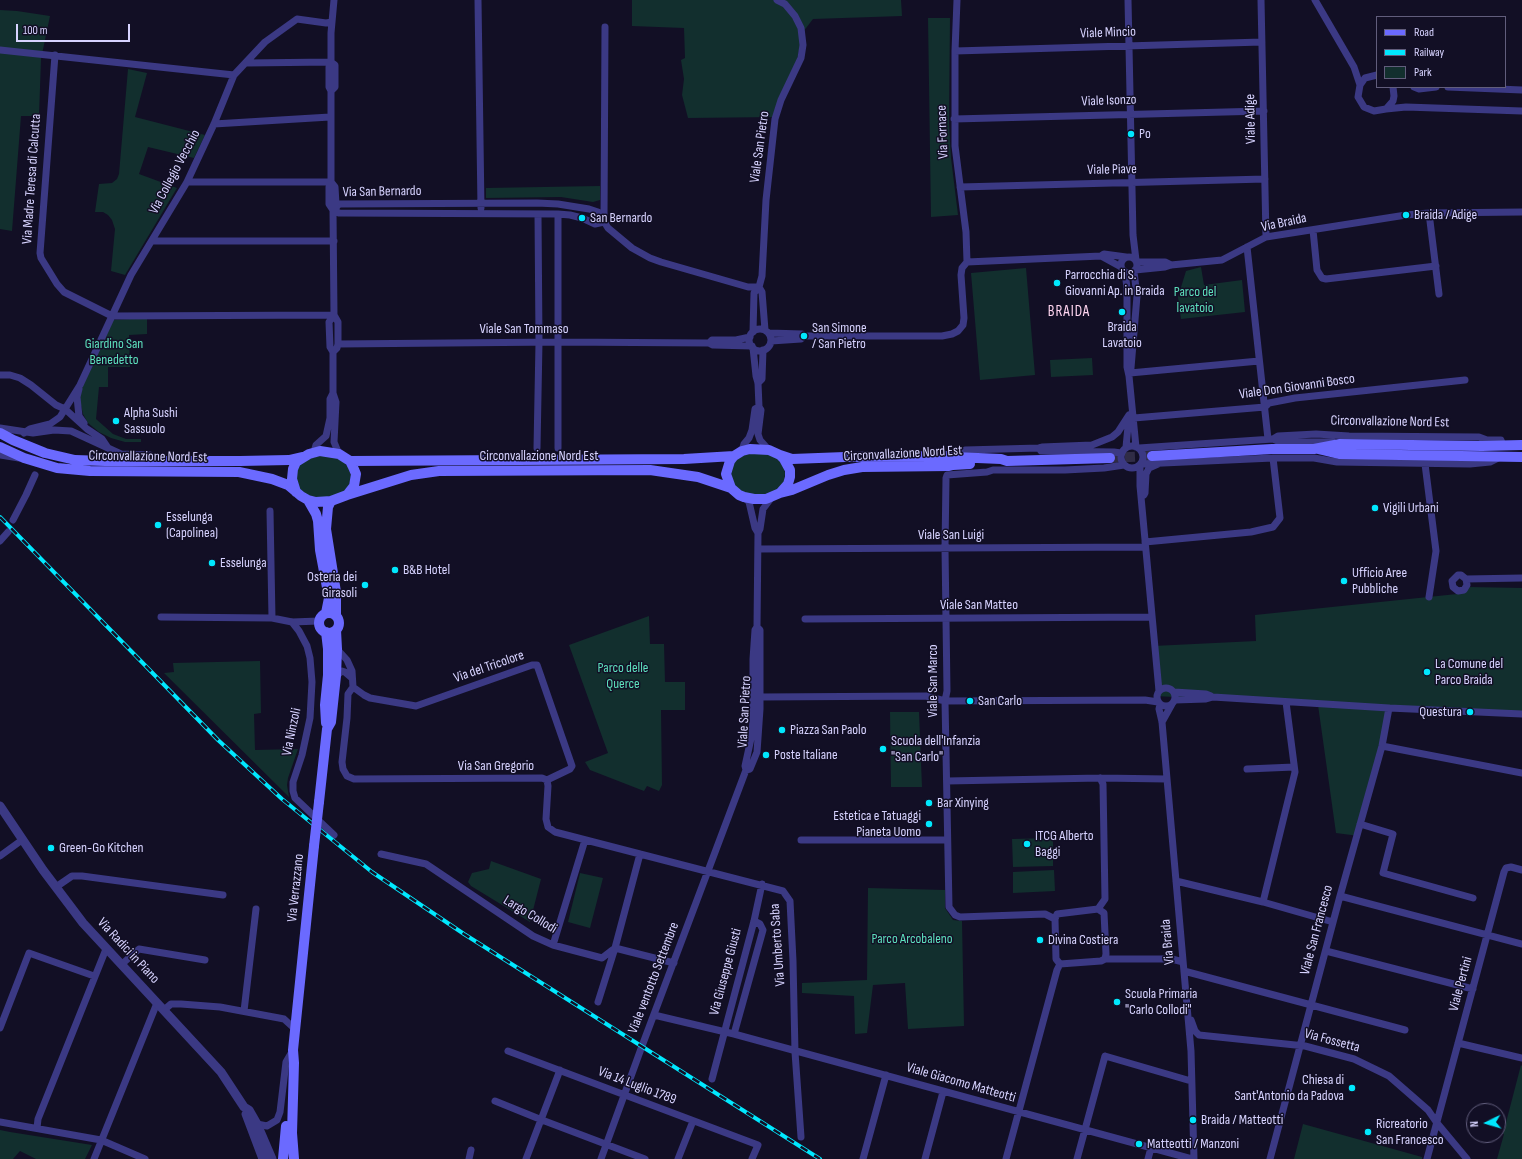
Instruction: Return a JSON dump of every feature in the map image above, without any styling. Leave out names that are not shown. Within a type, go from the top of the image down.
[{"type":"main road","name":"Circonvallazione Nord Est","points":[[0,433],[45,453],[75,460],[105,461],[290,460],[314,452],[339,454],[350,461],[684,459],[738,454]]},
{"type":"main road","name":"Circonvallazione Nord Est","points":[[1314,453],[1340,444],[1522,445]]},
{"type":"main road","name":"Circonvallazione Nord Est","points":[[0,447],[24,458],[57,468],[90,471],[239,472],[272,479],[288,485],[308,500],[324,502],[411,475],[439,471],[650,470],[698,477],[731,488]]},
{"type":"main road","points":[[750,449],[769,450],[780,455],[788,463],[790,476],[788,484],[777,495],[766,499],[744,497],[739,495],[731,488],[727,479],[726,470],[730,461],[738,454],[750,449]]},
{"type":"main road","name":"Circonvallazione Nord Est","points":[[1155,460],[1272,449],[1339,454],[1522,457]]},
{"type":"main road","name":"Circonvallazione Nord Est","points":[[780,455],[792,459],[845,456],[949,456],[954,458],[1001,459],[1007,461]]},
{"type":"main road","points":[[296,492],[292,479],[293,469],[296,462],[302,457]]},
{"type":"main road","name":"Circonvallazione Nord Est","points":[[777,495],[828,475],[844,470],[862,467],[948,471],[954,465],[1000,463],[1007,461],[1110,458]]},
{"type":"main road","points":[[347,495],[354,486],[356,480],[356,474],[350,461]]},
{"type":"main road","points":[[308,500],[316,514],[318,521],[320,550],[329,593],[329,603],[326,613]]},
{"type":"main road","name":"Via Verrazzano","points":[[283,1159],[290,1063],[293,1050],[318,802],[327,729],[325,721],[328,649],[331,631],[339,623],[336,615],[336,592],[326,529],[328,507],[331,501]]},
{"type":"main road","points":[[319,621],[321,616],[326,613],[336,615]]},
{"type":"main road","name":"Via Verrazzano","points":[[319,621],[321,629],[331,631]]},
{"type":"main road","name":"Via Verrazzano","points":[[327,729],[331,722],[336,676],[337,649],[331,631]]},
{"type":"main road","name":"Via Verrazzano","points":[[293,1050],[292,1133],[294,1159]]},
{"type":"street","points":[[331,62],[334,0]]},
{"type":"street","points":[[478,0],[481,214]]},
{"type":"street","name":"Viale San Pietro","points":[[752,335],[754,293],[759,287],[762,276],[766,200],[775,119],[781,100],[801,58],[803,45],[801,28],[785,4],[778,0]]},
{"type":"street","name":"Via Fornace","points":[[804,336],[942,336],[958,331],[963,325],[964,318],[961,275],[962,268],[967,262],[966,232],[955,146],[954,119],[957,0]]},
{"type":"street","points":[[1124,465],[1121,458],[1131,417],[1130,374],[1137,296],[1135,271],[1137,266],[1132,259],[1134,235],[1128,0]]},
{"type":"street","name":"Viale Adige","points":[[1261,0],[1266,237]]},
{"type":"street","points":[[1315,0],[1354,67],[1360,85]]},
{"type":"street","name":"Via Collegio Vecchio","points":[[24,433],[30,429],[50,424],[60,417],[80,385],[131,275],[187,182],[214,124],[234,75],[265,42],[296,19],[326,23],[332,22]]},
{"type":"street","points":[[604,222],[605,27]]},
{"type":"street","name":"Viale Mincio","points":[[955,51],[1262,42]]},
{"type":"street","points":[[0,50],[234,75]]},
{"type":"street","name":"Via Madre Teresa di Calcutta","points":[[55,55],[40,253],[41,258],[53,278],[64,292],[112,316]]},
{"type":"street","points":[[246,63],[331,62],[335,65],[335,87],[330,91],[330,118],[331,182],[335,187],[336,204],[333,210],[334,315],[338,322],[338,344],[337,348],[333,352]]},
{"type":"street","points":[[1354,67],[1369,76]]},
{"type":"street","points":[[1376,75],[1369,76],[1362,81],[1358,97],[1364,107],[1374,111],[1406,107],[1522,111]]},
{"type":"street","points":[[1386,109],[1393,101],[1393,88]]},
{"type":"street","points":[[1416,88],[1428,88]]},
{"type":"street","points":[[1473,88],[1522,90]]},
{"type":"street","points":[[1394,96],[1406,107]]},
{"type":"street","name":"Viale Isonzo","points":[[954,119],[1131,113],[1264,111]]},
{"type":"street","points":[[214,124],[330,118]]},
{"type":"street","name":"Viale Piave","points":[[960,187],[1265,179]]},
{"type":"street","points":[[187,182],[331,182]]},
{"type":"street","name":"Via San Bernardo","points":[[604,222],[595,224],[582,218],[558,214],[411,214],[404,212],[339,213],[333,210],[339,204],[558,204],[598,212],[608,228],[632,248],[661,262],[748,287],[759,287]]},
{"type":"street","name":"Via Braida","points":[[1123,269],[1130,273],[1170,265],[1222,260],[1266,237],[1406,215],[1429,213],[1522,212]]},
{"type":"street","points":[[1429,213],[1439,294]]},
{"type":"street","points":[[537,448],[539,342],[538,214]]},
{"type":"street","points":[[558,214],[558,448]]},
{"type":"street","points":[[1313,230],[1317,270],[1318,274],[1322,278],[1326,279],[1436,266]]},
{"type":"street","points":[[152,241],[334,241]]},
{"type":"street","points":[[1247,248],[1259,361],[1271,439]]},
{"type":"street","name":"Via Braida","points":[[967,262],[1073,256],[1101,256],[1104,254],[1132,259],[1165,262],[1170,265]]},
{"type":"street","points":[[1101,256],[1123,269]]},
{"type":"street","points":[[1130,374],[1127,367],[1127,288],[1123,269],[1123,260],[1132,259]]},
{"type":"street","name":"Viale San Pietro","points":[[759,287],[762,292],[767,332]]},
{"type":"street","points":[[112,316],[334,315]]},
{"type":"street","points":[[334,315],[329,322],[330,347],[333,352],[333,393],[336,402],[334,442],[339,454]]},
{"type":"street","points":[[769,450],[760,440],[759,428],[761,410],[758,407],[758,383],[752,347],[752,335],[759,329],[767,332],[802,334],[804,336]]},
{"type":"street","points":[[767,332],[771,341]]},
{"type":"street","name":"Viale San Tommaso","points":[[710,343],[712,340],[736,340],[752,335]]},
{"type":"street","points":[[771,341],[802,339],[804,336]]},
{"type":"street","points":[[752,347],[756,350],[763,350],[768,347],[771,341]]},
{"type":"street","name":"Viale San Tommaso","points":[[338,344],[539,342],[710,343],[713,345],[752,347]]},
{"type":"street","points":[[758,383],[762,379],[763,350]]},
{"type":"street","points":[[1130,374],[1259,361]]},
{"type":"street","points":[[0,375],[10,375],[20,378],[31,385],[56,406],[65,409],[87,429],[102,439],[108,448]]},
{"type":"street","name":"Viale Don Giovanni Bosco","points":[[1131,417],[1265,407],[1269,403],[1295,398],[1465,380]]},
{"type":"street","name":"Via Collegio Vecchio","points":[[80,385],[77,398],[79,416],[87,429]]},
{"type":"street","points":[[314,452],[316,445],[326,436],[330,418],[330,399],[333,393]]},
{"type":"street","points":[[738,454],[749,438],[752,430],[755,409],[758,407]]},
{"type":"street","points":[[1131,417],[1138,448],[1143,455],[1140,486],[1159,703]]},
{"type":"street","points":[[949,456],[952,454],[963,453],[965,450],[1039,448],[1042,446],[1092,444],[1101,442],[1118,432],[1131,417]]},
{"type":"street","points":[[0,428],[24,433]]},
{"type":"street","name":"Circonvallazione Nord Est","points":[[24,433],[54,430],[71,431],[121,454],[150,455],[156,461]]},
{"type":"street","name":"Circonvallazione Nord Est","points":[[1138,448],[1271,439],[1278,436],[1316,434],[1349,436],[1479,437],[1487,440],[1501,440],[1503,446]]},
{"type":"street","name":"Circonvallazione Nord Est","points":[[1271,439],[1280,442],[1339,442],[1340,444]]},
{"type":"street","points":[[1039,448],[1041,452],[1114,452],[1124,450],[1131,446],[1138,448]]},
{"type":"street","points":[[948,471],[954,468],[988,468],[993,470],[1065,470],[1104,468],[1124,465],[1131,468],[1136,468],[1141,464],[1155,460],[1273,458],[1314,453]]},
{"type":"street","name":"Circonvallazione Nord Est","points":[[1314,453],[1337,462],[1425,464],[1470,464],[1490,462],[1500,457]]},
{"type":"street","points":[[0,455],[12,458],[24,458]]},
{"type":"street","name":"Viale San Luigi","points":[[758,549],[1145,545],[1251,532],[1273,527],[1280,518],[1273,458]]},
{"type":"street","points":[[1141,498],[1145,493],[1145,480],[1148,471],[1153,466],[1155,460]]},
{"type":"street","points":[[1425,464],[1436,552],[1429,597]]},
{"type":"street","points":[[1131,468],[1140,486]]},
{"type":"street","name":"Viale San Marco","points":[[948,471],[945,548],[947,691],[945,700],[949,907],[955,915],[960,917],[1045,914],[1055,919]]},
{"type":"street","points":[[13,520],[35,475]]},
{"type":"street","points":[[758,533],[763,509],[777,495]]},
{"type":"street","points":[[744,497],[749,502],[755,528],[758,533]]},
{"type":"street","points":[[270,511],[272,618]]},
{"type":"street","points":[[0,541],[8,532]]},
{"type":"street","name":"Viale San Pietro","points":[[757,627],[760,630],[760,697],[757,752],[750,769],[746,770],[744,766],[752,734],[753,642],[757,627],[758,533]]},
{"type":"street","points":[[1466,579],[1522,578]]},
{"type":"street","points":[[161,617],[272,618],[292,622],[319,621]]},
{"type":"street","name":"Viale San Matteo","points":[[805,619],[1152,618]]},
{"type":"street","name":"Via Ninzoli","points":[[292,622],[300,631],[307,646],[310,658],[312,682],[310,718],[302,755],[293,782],[293,791],[295,798],[334,835]]},
{"type":"street","points":[[337,649],[347,660],[352,671],[353,687]]},
{"type":"street","name":"Via del Tricolore","points":[[353,687],[370,698],[416,706],[532,664],[537,665],[572,766],[570,769],[547,780]]},
{"type":"street","points":[[1157,668],[1167,688],[1174,692],[1206,694],[1213,697]]},
{"type":"street","points":[[336,676],[342,671],[352,678]]},
{"type":"street","points":[[753,672],[756,676],[757,694],[760,697]]},
{"type":"street","name":"Via San Gregorio","points":[[353,687],[348,694],[342,762],[343,769],[347,776],[354,779],[542,778],[547,780],[548,786],[546,819],[548,827],[555,832],[709,871]]},
{"type":"street","points":[[1145,700],[1167,688]]},
{"type":"street","points":[[1162,722],[1173,702],[1175,695],[1174,692]]},
{"type":"street","points":[[753,702],[760,697],[926,696],[945,700],[1145,700],[1159,703],[1164,706],[1173,702],[1213,697],[1389,708],[1522,714]]},
{"type":"street","points":[[1263,902],[1295,772],[1286,702]]},
{"type":"street","name":"Via Braida","points":[[1159,703],[1162,722],[1188,1015],[1192,1081],[1193,1159]]},
{"type":"street","name":"Viale San Francesco","points":[[1270,1159],[1340,896],[1382,746],[1389,708]]},
{"type":"street","points":[[1382,746],[1522,772]]},
{"type":"street","points":[[1247,769],[1294,767]]},
{"type":"street","name":"Viale ventotto Settembre","points":[[601,1159],[746,770]]},
{"type":"street","points":[[1098,909],[1105,899],[1103,784],[1100,778]]},
{"type":"street","points":[[947,781],[1100,778],[1167,779]]},
{"type":"street","name":"Via Radici in Piano","points":[[0,806],[56,888],[83,923],[221,1072],[244,1107],[264,1159]]},
{"type":"street","points":[[1360,824],[1393,834],[1383,873],[1473,898]]},
{"type":"street","points":[[0,856],[22,840]]},
{"type":"street","points":[[553,945],[585,840]]},
{"type":"street","points":[[801,840],[948,840]]},
{"type":"street","name":"Largo Collodi","points":[[381,854],[426,864],[533,936],[553,945],[602,958],[615,948]]},
{"type":"street","points":[[598,1002],[615,948],[640,854]]},
{"type":"street","name":"Viale Pertini","points":[[1427,1159],[1506,868],[1511,867],[1522,870]]},
{"type":"street","name":"Via Umberto Saba","points":[[709,871],[762,884],[783,891],[790,901],[795,1052],[801,1137]]},
{"type":"street","points":[[56,888],[72,876],[82,876],[222,895]]},
{"type":"street","points":[[1176,881],[1263,902],[1333,922]]},
{"type":"street","points":[[754,921],[762,884]]},
{"type":"street","points":[[1340,896],[1522,944]]},
{"type":"street","points":[[244,1011],[256,909]]},
{"type":"street","points":[[1006,1159],[1060,964],[1056,958],[1055,919],[1057,914],[1061,912],[1098,909],[1104,913],[1106,954],[1104,960]]},
{"type":"street","name":"Via Giuseppe Giusti","points":[[724,1032],[754,921],[760,924],[763,930],[734,1034]]},
{"type":"street","points":[[615,948],[674,963]]},
{"type":"street","points":[[37,1128],[38,1119],[106,949]]},
{"type":"street","points":[[122,964],[139,949],[205,960]]},
{"type":"street","points":[[1326,951],[1473,989]]},
{"type":"street","points":[[0,1028],[29,953],[94,976]]},
{"type":"street","points":[[1060,964],[1104,960],[1172,959],[1183,962]]},
{"type":"street","points":[[1184,971],[1405,1030]]},
{"type":"street","points":[[94,1159],[157,1003]]},
{"type":"street","points":[[164,1010],[171,1004],[200,1004],[270,1015],[284,1019],[295,1029]]},
{"type":"street","name":"Viale Giacomo Matteotti","points":[[654,1015],[734,1034],[795,1052],[1193,1159]]},
{"type":"street","points":[[1188,1015],[1191,1018],[1195,1031],[1199,1035],[1194,1043],[1193,1058],[1191,1061]]},
{"type":"street","points":[[712,1079],[724,1032]]},
{"type":"street","name":"Via Fossetta","points":[[1199,1035],[1255,1042],[1300,1045],[1354,1059],[1389,1076],[1428,1110],[1467,1159]]},
{"type":"street","points":[[1458,1043],[1522,1058]]},
{"type":"street","name":"Via Verrazzano","points":[[257,1124],[267,1126],[277,1120],[280,1112],[286,1062],[293,1050]]},
{"type":"street","name":"Via 14 Luglio 1789","points":[[508,1051],[758,1145],[752,1159]]},
{"type":"street","points":[[1077,1159],[1105,1056],[1192,1081]]},
{"type":"street","points":[[526,1159],[560,1070]]},
{"type":"street","points":[[863,1159],[886,1076]]},
{"type":"street","points":[[926,1159],[943,1092]]},
{"type":"street","points":[[494,1101],[645,1159]]},
{"type":"street","name":"Via Radici in Piano","points":[[244,1107],[249,1110],[257,1124],[272,1159]]},
{"type":"street","points":[[678,1159],[693,1121]]},
{"type":"street","points":[[0,1122],[101,1140],[145,1159]]},
{"type":"street","points":[[1148,1159],[1151,1148]]},
{"type":"street","points":[[469,1159],[470,1150]]},
{"type":"green space","points":[[632,0],[901,0],[902,16],[813,19],[803,32],[796,65],[776,117],[688,118],[682,95],[684,79],[681,60],[685,58],[684,28],[632,26]]},
{"type":"green space","points":[[0,10],[50,16],[41,59],[39,116],[21,116],[12,231],[0,229]]},
{"type":"green space","points":[[928,18],[950,18],[949,124],[951,158],[958,215],[931,217]]},
{"type":"green space","points":[[128,69],[147,73],[135,117],[205,135],[194,158],[148,147],[139,174],[177,188],[125,275],[111,271],[115,229],[112,220],[103,212],[95,212],[99,184],[112,183],[117,179],[119,174]]},
{"type":"green space","points":[[600,186],[600,200],[593,202],[561,197],[486,198],[486,188]]},
{"type":"green space","name":"Parco del lavatoio","points":[[1201,267],[1204,285],[1242,280],[1245,312],[1181,319],[1178,297],[1186,271]]},
{"type":"green space","points":[[1026,268],[1035,375],[980,380],[971,273]]},
{"type":"green space","name":"Giardino San Benedetto","points":[[147,318],[147,334],[129,335],[130,367],[108,367],[108,387],[99,387],[96,419],[113,434],[126,439],[141,439],[141,442],[125,442],[111,438],[99,432],[88,423],[83,414],[79,397],[113,320]]},
{"type":"green space","points":[[1092,358],[1093,375],[1051,377],[1050,360]]},
{"type":"green space","points":[[767,453],[777,458],[783,465],[785,473],[784,483],[776,491],[765,495],[748,494],[737,489],[732,481],[730,472],[734,462],[744,455]]},
{"type":"green space","points":[[332,456],[343,461],[349,469],[351,476],[349,486],[342,494],[321,498],[307,495],[302,492],[297,484],[296,475],[299,465],[310,458]]},
{"type":"green space","points":[[1469,587],[1522,588],[1522,716],[1391,710],[1359,836],[1336,833],[1318,705],[1156,696],[1153,646],[1256,641],[1255,615],[1457,594]]},
{"type":"green space","name":"Parco delle Querce","points":[[649,616],[650,644],[664,644],[665,682],[685,682],[685,710],[661,710],[662,785],[659,791],[647,786],[644,791],[590,770],[585,762],[608,753],[569,645]]},
{"type":"green space","points":[[260,661],[261,713],[254,714],[255,750],[298,749],[288,778],[287,785],[289,797],[164,673],[174,672],[173,663]]},
{"type":"green space","points":[[890,712],[919,712],[922,787],[891,787]]},
{"type":"green space","points":[[1053,838],[1053,866],[1013,867],[1012,839]]},
{"type":"green space","points":[[491,861],[541,879],[530,922],[471,886],[468,882],[472,873],[489,869]]},
{"type":"green space","points":[[1054,870],[1055,891],[1013,893],[1013,872]]},
{"type":"green space","points":[[580,873],[603,878],[590,928],[568,922]]},
{"type":"green space","name":"Parco Arcobaleno","points":[[868,888],[945,890],[945,908],[953,920],[962,921],[964,1026],[908,1029],[905,983],[873,985],[867,1033],[855,1034],[854,996],[802,993],[802,983],[867,980]]},
{"type":"green space","points":[[1521,1065],[1522,1159],[1497,1159],[1501,1143],[1506,1143],[1506,1122]]},
{"type":"green space","points":[[1303,1124],[1422,1157],[1422,1159],[1294,1159]]},
{"type":"green space","points":[[0,1130],[92,1145],[85,1159],[36,1159],[20,1151],[13,1159],[0,1159]]},
{"type":"tunnel","points":[[1110,458],[1152,456]]},
{"type":"railway","points":[[0,517],[218,740],[282,799],[372,872],[464,934],[820,1159]]},
{"type":"place","name":"Po","points":[[1131,134]]},
{"type":"place","name":"Braida / Adige","points":[[1406,215]]},
{"type":"place","name":"San Bernardo","points":[[582,218]]},
{"type":"place","name":"Parrocchia di S. Giovanni Ap. in Braida","points":[[1057,283]]},
{"type":"place","name":"Braida Lavatoio","points":[[1122,312]]},
{"type":"place","name":"San Simone / San Pietro","points":[[804,336]]},
{"type":"place","name":"Alpha Sushi Sassuolo","points":[[116,421]]},
{"type":"place","name":"Vigili Urbani","points":[[1375,508]]},
{"type":"place","name":"Esselunga (Capolinea)","points":[[158,525]]},
{"type":"place","name":"Esselunga","points":[[212,563]]},
{"type":"place","name":"B&B Hotel","points":[[395,570]]},
{"type":"place","name":"Ufficio Aree Pubbliche","points":[[1344,581]]},
{"type":"place","name":"Osteria dei Girasoli","points":[[365,585]]},
{"type":"place","name":"La Comune del Parco Braida","points":[[1427,672]]},
{"type":"place","name":"San Carlo","points":[[970,701]]},
{"type":"place","name":"Questura","points":[[1470,712]]},
{"type":"place","name":"Piazza San Paolo","points":[[782,730]]},
{"type":"place","name":"Scuola dell'Infanzia \"San Carlo\"","points":[[883,749]]},
{"type":"place","name":"Poste Italiane","points":[[766,755]]},
{"type":"place","name":"Bar Xinying","points":[[929,803]]},
{"type":"place","name":"Estetica e Tatuaggi Pianeta Uomo","points":[[929,824]]},
{"type":"place","name":"ITCG Alberto Baggi","points":[[1027,844]]},
{"type":"place","name":"Green-Go Kitchen","points":[[51,848]]},
{"type":"place","name":"Divina Costiera","points":[[1040,940]]},
{"type":"place","name":"Scuola Primaria \"Carlo Collodi\"","points":[[1117,1002]]},
{"type":"place","name":"Chiesa di Sant'Antonio da Padova","points":[[1352,1088]]},
{"type":"place","name":"Braida / Matteotti","points":[[1193,1120]]},
{"type":"place","name":"Ricreatorio San Francesco","points":[[1368,1132]]},
{"type":"place","name":"Matteotti / Manzoni","points":[[1139,1144]]},
{"type":"district","name":"BRAIDA","points":[[1069,312]]}]
